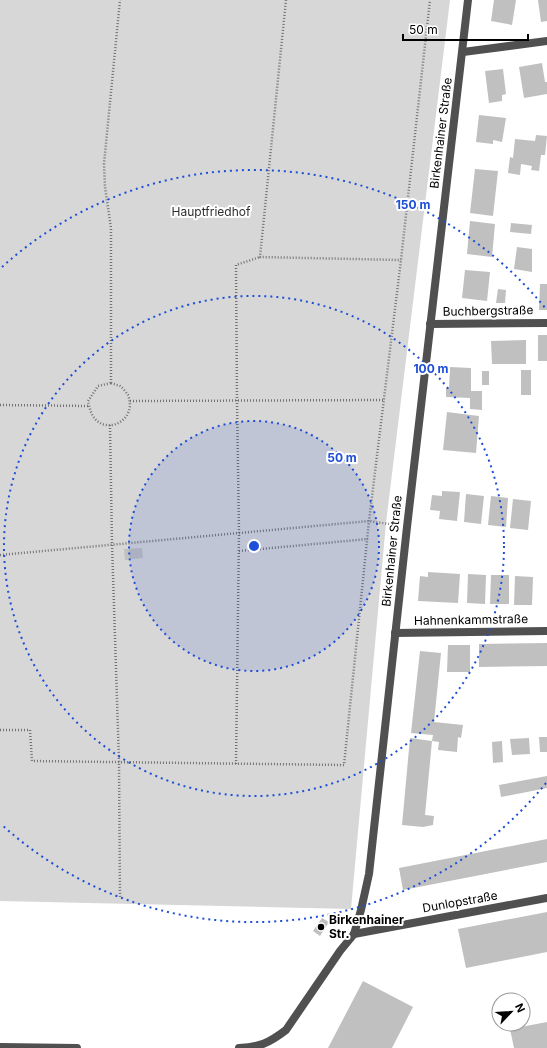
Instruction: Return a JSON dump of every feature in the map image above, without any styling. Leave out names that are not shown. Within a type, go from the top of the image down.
[{"type":"street","name":"Birkenhainer Straße","points":[[239,1048],[262,1045],[274,1040],[286,1030],[340,951],[354,934],[362,910],[369,874],[407,527],[468,0]]},
{"type":"street","points":[[463,52],[547,41]]},
{"type":"street","name":"Buchbergstraße","points":[[430,324],[547,323]]},
{"type":"street","name":"Hahnenkammstraße","points":[[395,633],[547,631]]},
{"type":"street","name":"Dunlopstraße","points":[[354,934],[547,898]]},
{"type":"street","points":[[0,1047],[77,1048]]},
{"type":"path","points":[[111,383],[111,228],[105,187],[104,164],[120,0]]},
{"type":"path","points":[[260,257],[286,0]]},
{"type":"path","points":[[0,730],[30,730],[32,761],[344,765],[369,521],[401,260],[430,0]]},
{"type":"path","points":[[236,764],[239,533],[236,265],[260,257],[401,260]]},
{"type":"path","points":[[111,383],[120,386],[126,391],[130,402],[128,414],[120,422],[110,425],[100,423],[93,416],[88,401],[98,386],[111,383]]},
{"type":"path","points":[[130,402],[384,400]]},
{"type":"path","points":[[0,405],[89,406]]},
{"type":"path","points":[[110,425],[119,762],[120,897]]},
{"type":"path","points":[[0,555],[369,521],[407,527]]},
{"type":"path","points":[[239,551],[368,539]]},
{"type":"green space","name":"Hauptfriedhof","points":[[0,0],[450,0],[386,523],[351,909],[0,901]]},
{"type":"building","points":[[494,0],[516,0],[512,25],[491,21]]},
{"type":"building","points":[[538,0],[547,0],[547,21],[541,22]]},
{"type":"building","points":[[542,63],[545,82],[547,82],[547,94],[524,98],[519,67]]},
{"type":"building","points":[[503,69],[506,94],[502,95],[502,101],[489,103],[485,71]]},
{"type":"building","points":[[479,115],[506,118],[502,142],[493,140],[493,144],[476,142]]},
{"type":"building","points":[[536,135],[547,136],[545,155],[541,155],[539,171],[531,170],[532,166],[521,164],[520,175],[508,173],[510,157],[513,158],[515,139],[535,141]]},
{"type":"building","points":[[475,169],[498,171],[493,216],[470,213]]},
{"type":"building","points":[[470,221],[495,224],[492,257],[467,254]]},
{"type":"building","points":[[511,223],[532,225],[531,234],[510,232]]},
{"type":"building","points":[[517,247],[532,249],[532,272],[514,269]]},
{"type":"building","points":[[465,270],[490,272],[487,301],[462,298]]},
{"type":"building","points":[[540,284],[547,284],[547,310],[539,310]]},
{"type":"building","points":[[498,289],[506,290],[505,303],[496,303]]},
{"type":"building","points":[[538,335],[547,335],[547,361],[538,361]]},
{"type":"building","points":[[526,340],[526,364],[492,364],[491,341]]},
{"type":"building","points":[[450,367],[471,368],[471,391],[482,391],[482,410],[470,409],[470,398],[446,397],[446,388],[449,388]]},
{"type":"building","points":[[521,370],[531,370],[531,395],[521,395]]},
{"type":"building","points":[[482,371],[489,371],[489,385],[482,385]]},
{"type":"building","points":[[447,412],[479,416],[476,453],[443,450]]},
{"type":"building","points":[[442,491],[460,492],[457,521],[439,519],[440,511],[430,510],[432,495],[442,496]]},
{"type":"building","points":[[466,494],[484,496],[481,524],[464,522]]},
{"type":"building","points":[[491,496],[508,498],[506,527],[488,525]]},
{"type":"building","points":[[513,499],[531,501],[528,530],[510,528]]},
{"type":"building","points":[[142,548],[143,558],[125,560],[124,549]]},
{"type":"building","points":[[428,572],[460,574],[458,603],[418,601],[420,576],[428,577]]},
{"type":"building","points":[[468,574],[486,575],[485,604],[467,603]]},
{"type":"building","points":[[491,575],[509,575],[509,604],[490,604]]},
{"type":"building","points":[[515,576],[533,577],[532,605],[514,605]]},
{"type":"building","points":[[547,643],[547,666],[479,667],[479,644]]},
{"type":"building","points":[[448,645],[470,645],[470,672],[447,672]]},
{"type":"building","points":[[420,651],[441,653],[434,722],[463,725],[461,738],[458,737],[457,752],[438,750],[439,742],[432,741],[433,735],[411,733]]},
{"type":"building","points":[[539,737],[547,737],[547,752],[540,752]]},
{"type":"building","points":[[410,738],[432,741],[425,815],[434,816],[433,825],[423,827],[402,825]]},
{"type":"building","points":[[529,738],[530,754],[512,755],[510,739]]},
{"type":"building","points":[[502,741],[503,762],[493,763],[492,742]]},
{"type":"building","points":[[547,776],[547,788],[501,797],[499,785]]},
{"type":"building","points":[[547,839],[547,862],[403,890],[399,868]]},
{"type":"building","points":[[547,912],[547,952],[466,968],[458,929]]},
{"type":"building","name":"Birkenhainer Str.","points":[[322,918],[329,922],[320,936],[313,931]]},
{"type":"building","points":[[363,981],[413,1007],[392,1048],[328,1048]]},
{"type":"building","points":[[547,1022],[547,1048],[514,1048],[511,1032],[531,1032],[531,1025]]},
{"type":"place","name":"Birkenhainer Str.","points":[[321,927]]}]
